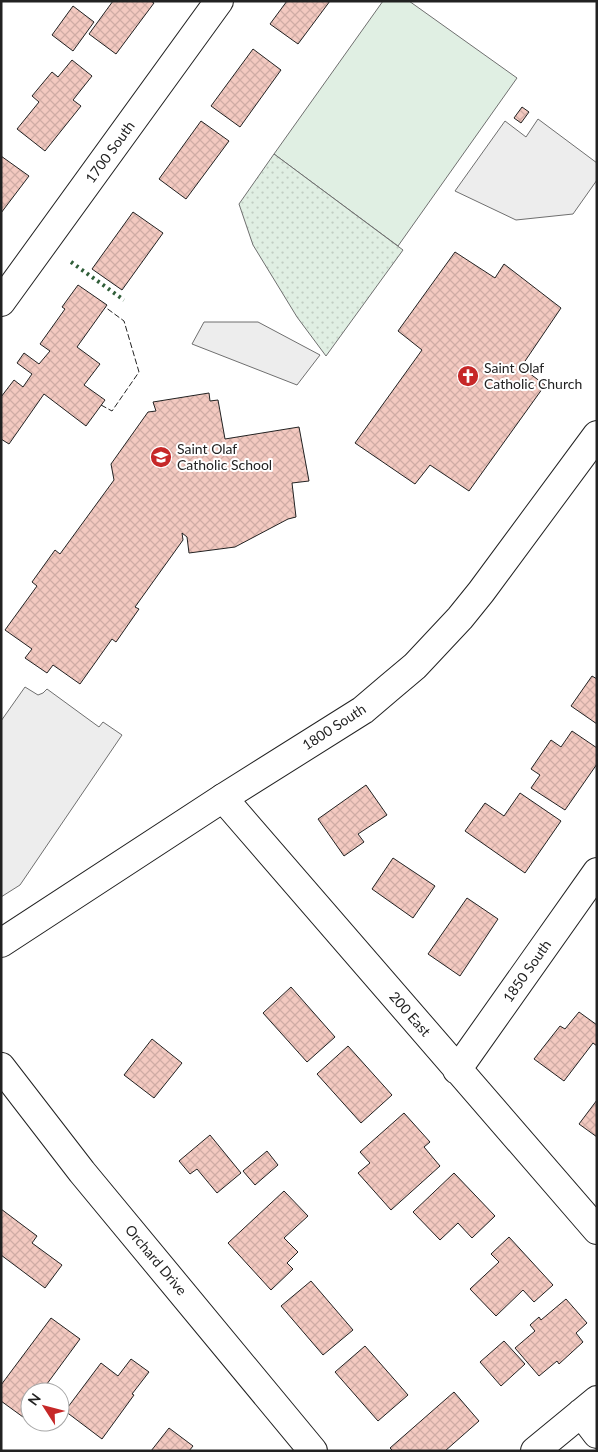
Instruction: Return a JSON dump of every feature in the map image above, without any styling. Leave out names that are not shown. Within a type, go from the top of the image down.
[{"type":"main road","name":"1700 South","points":[[1,302],[220,1]]},
{"type":"main road","name":"1800 South","points":[[1,943],[223,798],[363,710],[415,666],[460,618],[481,592],[597,435]]},
{"type":"main road","name":"200 East","points":[[223,798],[597,1230]]},
{"type":"main road","name":"1850 South","points":[[457,1070],[597,872]]},
{"type":"main road","name":"Orchard Drive","points":[[1,1067],[82,1172],[310,1450]]},
{"type":"main road","points":[[535,1451],[592,1416]]},
{"type":"green space","points":[[383,1],[409,1],[517,78],[398,246],[274,154]]},
{"type":"green space","points":[[274,154],[403,250],[326,356],[297,317],[253,245],[239,204]]},
{"type":"shaded area","points":[[538,119],[597,163],[597,180],[573,214],[516,220],[455,191],[505,121],[526,137]]},
{"type":"shaded area","points":[[204,322],[258,322],[320,355],[297,385],[192,344]]},
{"type":"shaded area","points":[[25,687],[38,695],[47,689],[99,727],[103,722],[122,735],[20,885],[1,897],[1,721]]},
{"type":"building","points":[[113,1],[151,1],[154,3],[116,54],[89,34]]},
{"type":"building","points":[[287,1],[330,1],[298,44],[270,24]]},
{"type":"building","points":[[73,6],[94,22],[73,51],[52,35]]},
{"type":"building","points":[[253,49],[281,70],[240,127],[211,106]]},
{"type":"building","points":[[72,60],[92,76],[73,100],[81,106],[45,151],[17,129],[39,102],[32,96],[52,72],[58,77]]},
{"type":"building","points":[[522,107],[529,112],[521,123],[514,118]]},
{"type":"building","points":[[201,121],[229,141],[186,199],[159,179]]},
{"type":"building","points":[[1,156],[29,176],[1,213]]},
{"type":"building","points":[[133,212],[163,233],[122,290],[92,269]]},
{"type":"building","name":"Saint Olaf Catholic Church","points":[[455,252],[495,278],[504,264],[561,308],[521,367],[545,385],[469,491],[430,465],[415,484],[355,443],[422,350],[398,331]]},
{"type":"building","points":[[78,285],[107,305],[77,347],[100,364],[84,385],[105,400],[86,426],[44,394],[9,444],[1,439],[1,397],[14,380],[23,387],[32,374],[17,363],[24,353],[39,364],[50,351],[40,344],[65,309],[62,307]]},
{"type":"building","points":[[209,393],[210,401],[218,400],[225,439],[299,427],[309,481],[292,483],[296,517],[288,519],[235,547],[189,553],[187,537],[182,533],[183,540],[135,607],[139,609],[116,642],[112,639],[80,684],[53,665],[47,673],[25,658],[32,649],[5,630],[37,586],[32,582],[55,550],[60,554],[114,480],[111,464],[148,412],[156,411],[153,402]]},
{"type":"building","points":[[592,676],[597,679],[597,724],[571,706]]},
{"type":"building","points":[[572,731],[597,748],[597,764],[565,810],[531,788],[540,775],[531,769],[551,740],[561,747]]},
{"type":"building","points":[[366,785],[387,815],[358,834],[364,842],[344,856],[318,819]]},
{"type":"building","points":[[520,793],[561,821],[525,873],[465,831],[485,803],[504,816]]},
{"type":"building","points":[[393,858],[435,886],[413,918],[372,889]]},
{"type":"building","points":[[467,898],[498,919],[460,976],[428,954]]},
{"type":"building","points":[[291,987],[335,1037],[307,1062],[263,1013]]},
{"type":"building","points":[[579,1012],[597,1025],[597,1046],[593,1043],[564,1081],[534,1059],[560,1026],[565,1029]]},
{"type":"building","points":[[152,1039],[182,1063],[154,1098],[124,1075]]},
{"type":"building","points":[[348,1046],[392,1095],[361,1123],[317,1074]]},
{"type":"building","points":[[597,1100],[597,1137],[579,1124]]},
{"type":"building","points":[[404,1113],[430,1142],[424,1147],[440,1166],[391,1210],[358,1173],[370,1163],[360,1152]]},
{"type":"building","points":[[210,1135],[241,1173],[217,1193],[197,1169],[190,1174],[179,1161]]},
{"type":"building","points":[[267,1151],[278,1165],[255,1185],[243,1171]]},
{"type":"building","points":[[454,1173],[495,1216],[472,1238],[458,1223],[440,1240],[413,1212]]},
{"type":"building","points":[[284,1191],[308,1216],[284,1238],[298,1252],[287,1263],[293,1269],[271,1290],[228,1243]]},
{"type":"building","points":[[1,1209],[37,1236],[32,1243],[62,1265],[45,1288],[1,1255]]},
{"type":"building","points":[[509,1237],[553,1285],[534,1302],[523,1290],[496,1316],[470,1289],[499,1262],[491,1254]]},
{"type":"building","points":[[311,1281],[353,1330],[323,1355],[281,1306]]},
{"type":"building","points":[[566,1299],[587,1323],[576,1333],[583,1342],[559,1364],[557,1361],[539,1376],[515,1348],[535,1331],[530,1325],[539,1317],[541,1320]]},
{"type":"building","points":[[51,1318],[80,1339],[48,1382],[20,1382],[20,1415],[1,1401],[1,1385]]},
{"type":"building","points":[[504,1341],[525,1364],[501,1386],[480,1362]]},
{"type":"building","points":[[365,1346],[408,1395],[378,1421],[335,1372]]},
{"type":"building","points":[[131,1359],[149,1372],[102,1439],[70,1415],[70,1404],[101,1363],[118,1376]]},
{"type":"building","points":[[454,1392],[479,1421],[445,1451],[393,1451],[390,1448]]},
{"type":"building","points":[[169,1428],[193,1446],[189,1451],[151,1451]]},
{"type":"hedge","points":[[71,262],[124,300]]},
{"type":"fence","points":[[101,405],[112,411],[139,372],[124,321],[105,307]]},
{"type":"place","name":"Saint Olaf Catholic Church","points":[[468,376]]},
{"type":"place","name":"Saint Olaf Catholic School","points":[[161,457]]}]
